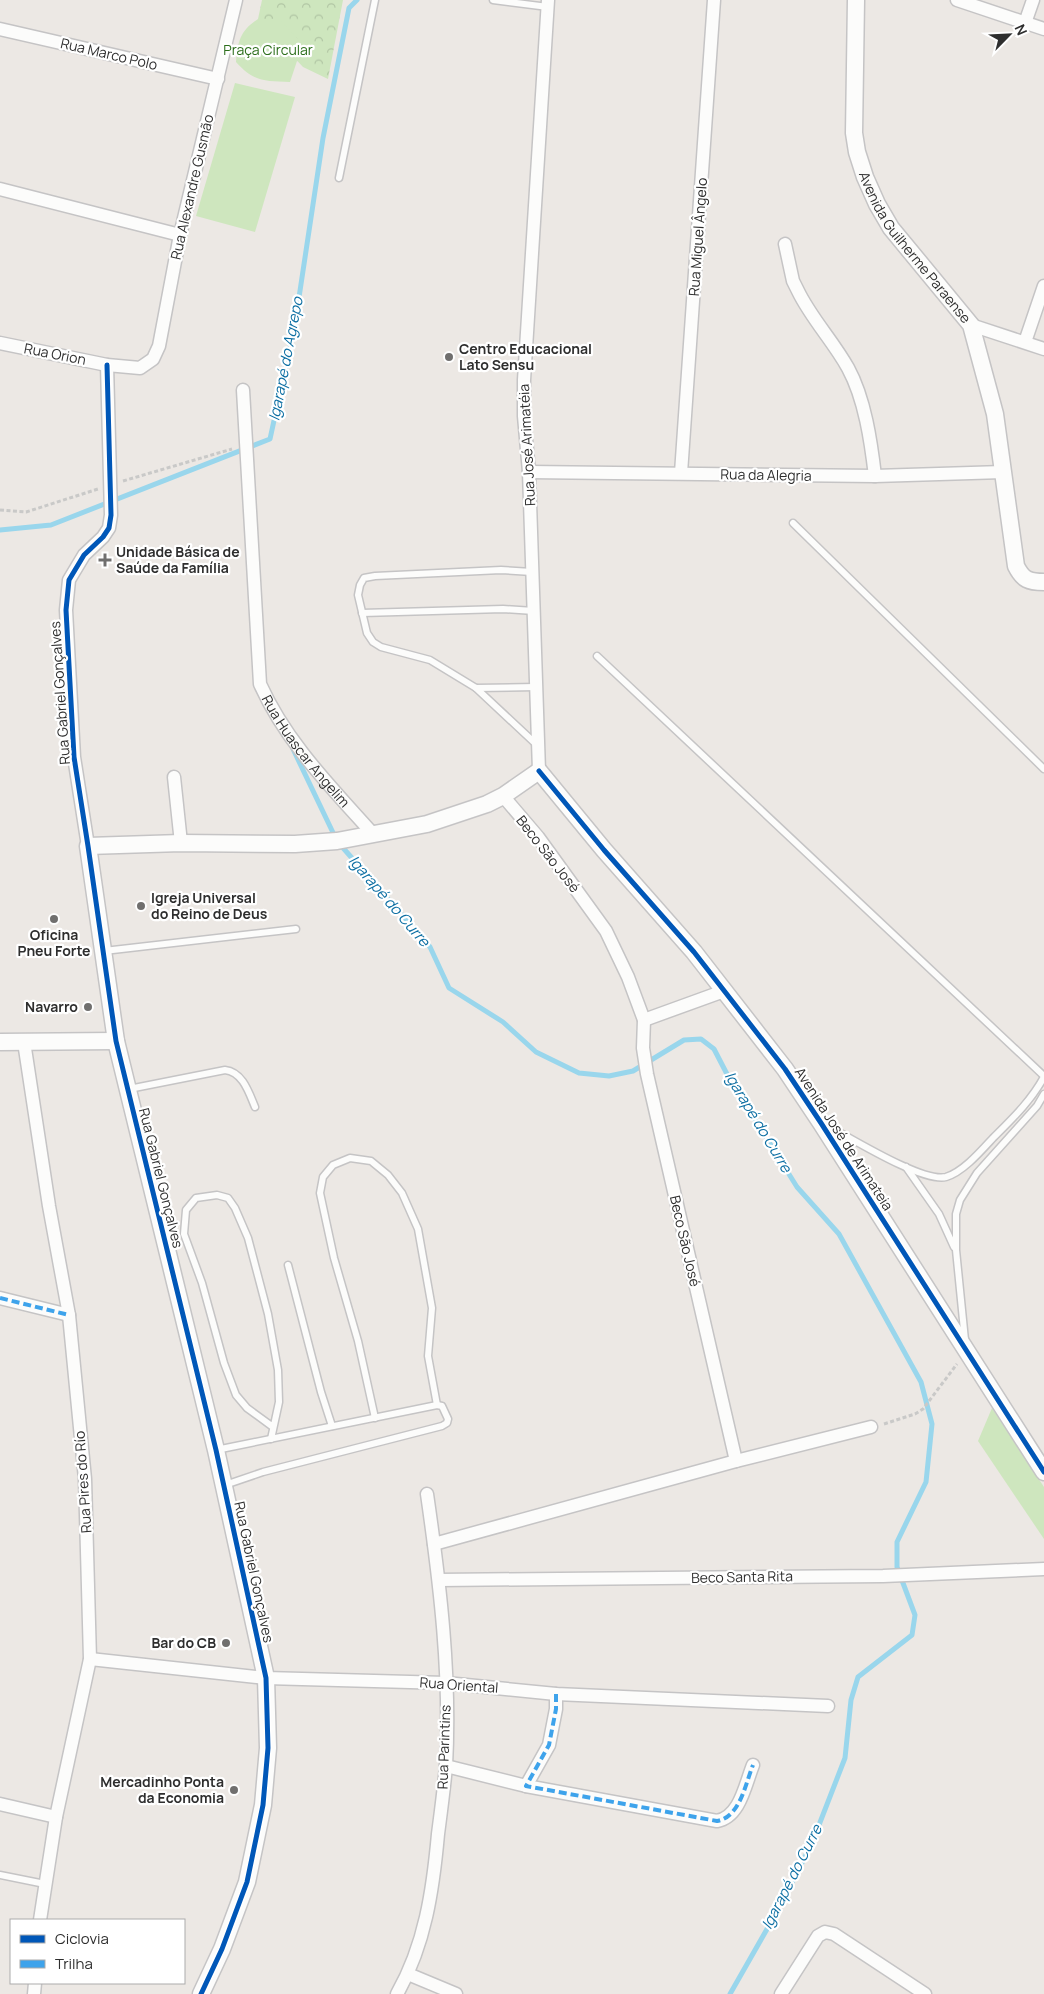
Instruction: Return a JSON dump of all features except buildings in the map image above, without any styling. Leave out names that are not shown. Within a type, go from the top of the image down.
[{"type":"street","name":"Rua Alexandre Gusmão","points":[[140,368],[153,359],[159,346],[180,235],[236,0]]},
{"type":"street","name":"Rua Miguel Ângelo","points":[[682,473],[714,0]]},
{"type":"street","name":"Avenida Guilherme Paraense","points":[[856,0],[854,133],[865,177],[877,204],[891,228],[971,325],[995,414],[1016,566],[1021,577],[1031,582],[1044,582]]},
{"type":"street","points":[[957,0],[1044,29]]},
{"type":"street","points":[[1026,23],[1033,0]]},
{"type":"street","name":"Rua José Arimatéia","points":[[539,771],[524,380],[548,4]]},
{"type":"street","name":"Rua Marco Polo","points":[[0,29],[218,79]]},
{"type":"street","points":[[0,189],[180,235]]},
{"type":"street","points":[[785,244],[793,281],[798,291],[839,353],[854,381],[870,438],[875,476]]},
{"type":"street","points":[[1025,342],[1044,286]]},
{"type":"street","points":[[971,325],[1044,348]]},
{"type":"street","name":"Rua Orion","points":[[0,343],[107,365],[140,368]]},
{"type":"street","name":"Rua Gabriel Gonçalves","points":[[107,365],[112,493],[109,528],[103,537],[84,555],[68,580],[66,610],[74,757],[116,1042],[216,1450],[266,1678],[268,1748],[263,1805],[244,1890],[222,1949],[201,1994]]},
{"type":"street","name":"Rua Huascar Angelim","points":[[243,390],[260,684],[267,700],[300,752],[372,834]]},
{"type":"street","name":"Rua da Alegria","points":[[529,472],[875,476],[1003,472]]},
{"type":"street","points":[[88,846],[181,843],[295,844],[337,841],[427,824],[487,804],[503,796],[539,771]]},
{"type":"street","name":"Avenida José de Arimateia","points":[[539,771],[604,850],[694,952],[784,1070],[821,1123],[1044,1472]]},
{"type":"street","points":[[174,777],[181,843]]},
{"type":"street","name":"Beco São José","points":[[503,796],[538,837],[606,931],[628,976],[644,1020],[643,1048],[647,1074],[736,1462]]},
{"type":"street","points":[[644,1020],[724,991]]},
{"type":"street","points":[[0,1042],[116,1042]]},
{"type":"street","name":"Rua Pires do Río","points":[[24,1042],[48,1206],[69,1315],[85,1478],[90,1659],[56,1817],[40,1919]]},
{"type":"street","points":[[0,1298],[69,1315]]},
{"type":"street","points":[[434,1544],[871,1427]]},
{"type":"street","name":"Rua Parintins","points":[[397,1994],[408,1974],[424,1928],[431,1892],[446,1766],[446,1683],[439,1580],[426,1494]]},
{"type":"street","name":"Beco Santa Rita","points":[[439,1580],[883,1576],[1044,1569]]},
{"type":"street","name":"Rua Oriental","points":[[90,1659],[266,1678],[446,1683],[556,1694],[828,1706]]},
{"type":"street","points":[[526,1786],[548,1744],[556,1709],[556,1694]]},
{"type":"street","points":[[446,1766],[526,1786],[717,1821],[726,1819],[734,1812],[753,1765]]},
{"type":"street","points":[[0,1804],[56,1817]]},
{"type":"street","points":[[781,1994],[818,1936],[825,1932],[834,1934],[925,1994]]},
{"type":"street","points":[[408,1974],[456,1994]]},
{"type":"lane","points":[[339,178],[375,0]]},
{"type":"lane","points":[[493,0],[548,4]]},
{"type":"lane","points":[[793,523],[1044,768]]},
{"type":"lane","points":[[532,572],[501,570],[364,578],[358,595],[367,633],[373,642],[381,648],[438,664],[476,688],[539,747]]},
{"type":"lane","points":[[362,613],[503,609],[534,611]]},
{"type":"lane","points":[[597,656],[1044,1076],[1033,1096],[970,1162],[951,1174],[940,1177],[906,1167],[821,1123]]},
{"type":"lane","points":[[476,688],[536,687]]},
{"type":"lane","points":[[103,951],[296,929]]},
{"type":"lane","points":[[128,1089],[230,1070],[238,1075],[255,1107]]},
{"type":"lane","points":[[966,1352],[956,1250],[956,1214],[961,1196],[977,1173],[1037,1106],[1044,1094]]},
{"type":"lane","points":[[375,1418],[358,1340],[334,1258],[320,1193],[324,1177],[328,1171],[333,1166],[350,1158],[371,1161],[388,1174],[402,1194],[418,1229],[432,1308],[428,1356],[437,1405]]},
{"type":"lane","points":[[906,1167],[939,1214],[956,1250]]},
{"type":"lane","points":[[271,1439],[278,1402],[278,1370],[268,1314],[248,1238],[235,1208],[228,1198],[216,1194],[196,1198],[186,1210],[184,1234],[202,1283],[224,1364],[236,1395],[247,1408],[273,1427]]},
{"type":"lane","points":[[288,1265],[321,1392],[332,1426]]},
{"type":"lane","points":[[216,1450],[437,1405],[442,1406],[448,1419],[447,1423],[442,1426],[263,1472],[224,1485]]},
{"type":"lane","points":[[0,1875],[46,1884]]},
{"type":"path","points":[[871,1427],[903,1419],[923,1409],[966,1352]]},
{"type":"green space","points":[[262,0],[343,0],[328,79],[303,67],[258,19]]},
{"type":"green space","name":"Praça Circular","points":[[258,19],[279,19],[299,40],[297,61],[290,82],[254,77],[242,69],[236,62],[241,37],[247,28]]},
{"type":"green space","points":[[235,83],[295,97],[255,232],[196,216]]},
{"type":"green space","points":[[992,1408],[1044,1487],[1044,1539],[978,1441]]},
{"type":"waterway","name":"Igarapé do Agrepo","points":[[0,530],[51,525],[270,439],[295,324],[323,138],[349,8],[357,0]]},
{"type":"waterway","name":"Igarapé do Curre","points":[[293,749],[337,841],[430,947],[449,988],[503,1022],[536,1052],[579,1073],[609,1076],[633,1071],[684,1040],[701,1039],[714,1049],[729,1078],[797,1187],[839,1234],[921,1382],[932,1424],[926,1482],[897,1542],[897,1567],[915,1615],[912,1635],[858,1677],[851,1700],[845,1758],[812,1843],[779,1908],[730,1994]]},
{"type":"marked path","points":[[0,1298],[69,1315]]},
{"type":"marked path","points":[[556,1694],[556,1709],[549,1745],[526,1786],[717,1821],[725,1818],[736,1807],[741,1799],[753,1765]]},
{"type":"cycle path","points":[[107,365],[111,515],[109,528],[103,537],[84,555],[69,580],[66,610],[74,757],[116,1041],[216,1450],[266,1678],[268,1748],[263,1805],[247,1882],[222,1949],[201,1994]]},
{"type":"cycle path","points":[[539,771],[604,850],[694,952],[785,1069],[1044,1472]]},
{"type":"place","name":"Centro Educacional Lato Sensu","points":[[449,357]]},
{"type":"place","name":"Unidade Básica de Saúde da Família","points":[[105,560]]},
{"type":"place","name":"Igreja Universal do Reino de Deus","points":[[141,906]]},
{"type":"place","name":"Oficina Pneu Forte","points":[[54,919]]},
{"type":"place","name":"Navarro","points":[[88,1007]]},
{"type":"place","name":"Bar do CB","points":[[226,1643]]},
{"type":"place","name":"Mercadinho Ponta da Economia","points":[[234,1790]]}]
